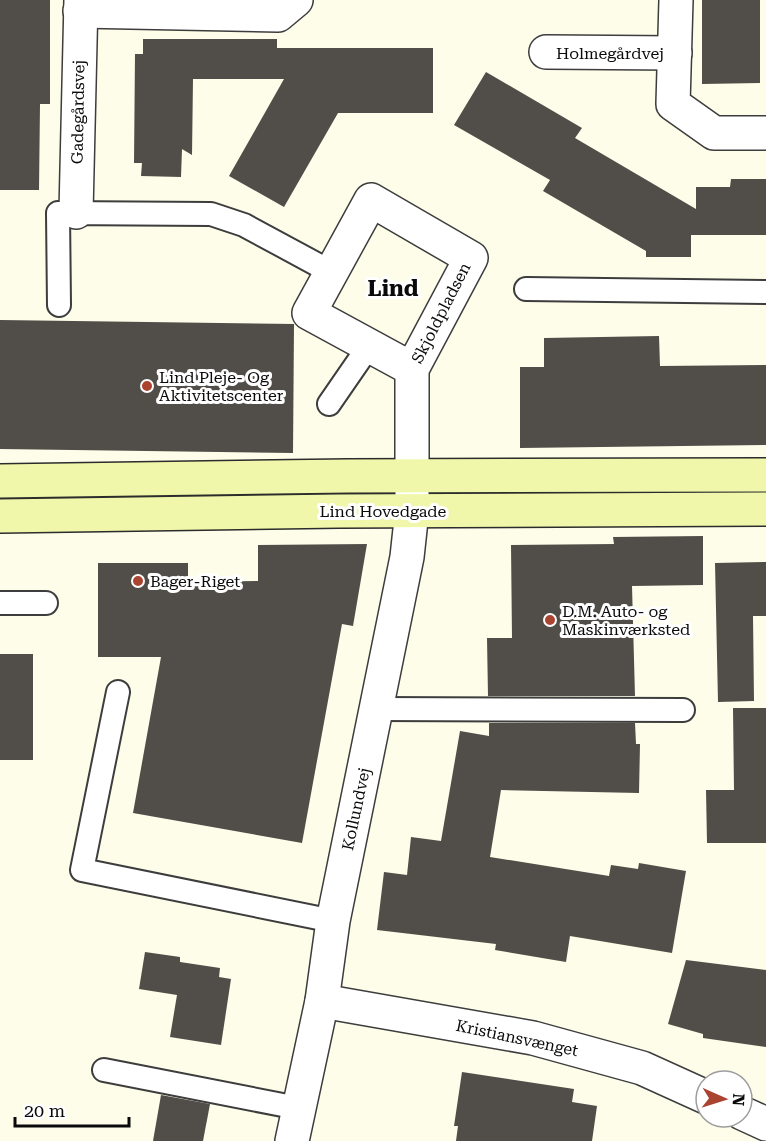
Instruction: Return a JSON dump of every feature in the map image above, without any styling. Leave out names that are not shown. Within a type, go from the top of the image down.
[{"type":"main road","name":"Lind Hovedgade","points":[[0,481],[766,475]]},
{"type":"main road","name":"Lind Hovedgade","points":[[0,516],[766,509]]},
{"type":"street","name":"Gadegårdsvej","points":[[76,212],[80,5],[279,15],[297,0]]},
{"type":"street","name":"Holmegårdvej","points":[[676,0],[673,104],[714,133],[766,133]]},
{"type":"street","name":"Holmegårdvej","points":[[546,52],[675,54]]},
{"type":"street","name":"Skjoldpladsen","points":[[412,369],[309,314],[371,200],[471,258],[412,369],[412,477]]},
{"type":"street","name":"Kollundvej","points":[[292,1141],[322,1001],[333,921],[407,557],[412,511],[412,477]]},
{"type":"street","name":"Kristiansvænget","points":[[322,1001],[532,1038],[642,1068],[694,1092]]},
{"type":"lane","points":[[59,305],[58,213],[211,214],[244,225],[331,273]]},
{"type":"lane","points":[[526,289],[766,292]]},
{"type":"lane","points":[[329,404],[369,346]]},
{"type":"lane","points":[[0,603],[46,603]]},
{"type":"lane","points":[[118,692],[82,870],[333,921]]},
{"type":"lane","points":[[376,709],[683,710]]},
{"type":"lane","points":[[104,1070],[298,1108]]},
{"type":"building","points":[[0,0],[50,0],[50,104],[40,104],[39,190],[0,190]]},
{"type":"building","points":[[702,0],[760,0],[760,83],[702,84]]},
{"type":"building","points":[[143,39],[277,39],[277,48],[433,48],[433,113],[338,113],[284,207],[229,176],[284,79],[193,79],[192,155],[182,149],[181,177],[141,176],[142,163],[134,163],[135,54],[143,54]]},
{"type":"building","points":[[486,72],[582,128],[575,138],[696,209],[696,187],[730,187],[731,179],[766,179],[766,235],[691,235],[691,257],[646,257],[646,251],[543,191],[550,180],[454,125]]},
{"type":"building","name":"Lind Pleje- Og Aktivitetscenter","points":[[0,320],[294,324],[293,453],[0,449]]},
{"type":"building","points":[[659,336],[660,366],[766,365],[766,445],[520,448],[520,367],[544,367],[544,338]]},
{"type":"building","points":[[703,536],[703,585],[632,586],[635,696],[488,696],[487,638],[512,638],[511,545],[614,544],[613,537]]},
{"type":"building","points":[[367,544],[353,626],[342,624],[302,843],[133,813],[161,657],[98,657],[98,563],[188,563],[188,582],[258,581],[258,545]]},
{"type":"building","points":[[766,562],[766,616],[753,616],[754,701],[718,702],[715,563]]},
{"type":"building","points":[[0,654],[33,654],[33,760],[0,760]]},
{"type":"building","points":[[733,708],[766,708],[766,843],[707,843],[706,790],[734,790]]},
{"type":"building","points":[[489,723],[635,723],[636,744],[640,744],[639,793],[501,790],[490,857],[609,876],[611,865],[638,869],[639,863],[686,871],[672,953],[570,936],[566,962],[495,950],[496,944],[377,930],[384,872],[407,875],[411,837],[441,841],[460,731],[489,736]]},
{"type":"building","points":[[145,952],[180,957],[180,962],[220,968],[219,977],[231,979],[221,1045],[170,1037],[177,995],[139,989]]},
{"type":"building","points":[[686,960],[766,970],[766,1047],[703,1038],[703,1034],[668,1024]]},
{"type":"building","points":[[462,1072],[574,1089],[572,1102],[597,1106],[592,1141],[456,1141],[458,1126],[454,1126]]},
{"type":"building","points":[[161,1095],[210,1104],[203,1141],[153,1141]]},
{"type":"place","name":"Lind Pleje- Og Aktivitetscenter","points":[[147,386]]},
{"type":"place","name":"Bager-Riget","points":[[138,581]]},
{"type":"place","name":"D.M. Auto- og Maskinværksted","points":[[550,620]]},
{"type":"district","name":"Lind","points":[[393,288]]}]
